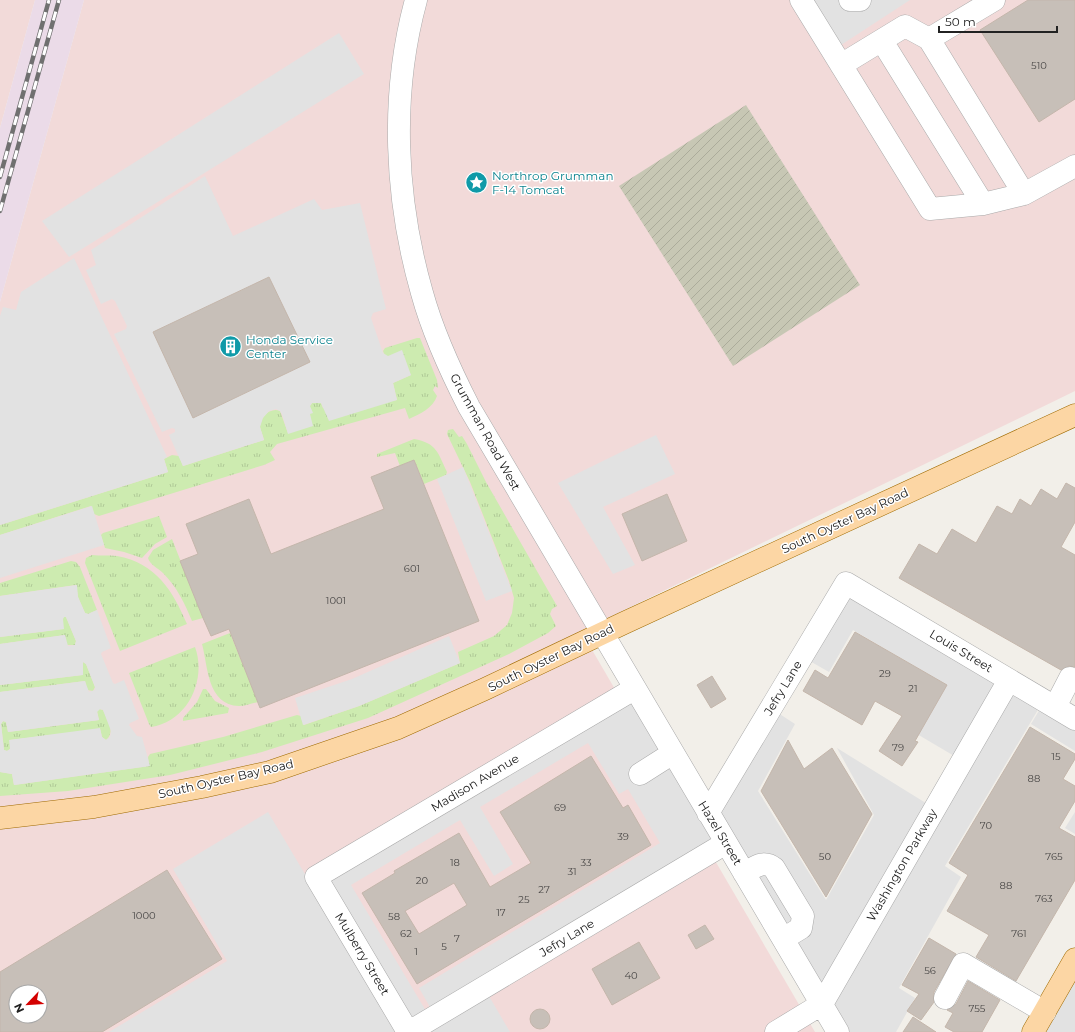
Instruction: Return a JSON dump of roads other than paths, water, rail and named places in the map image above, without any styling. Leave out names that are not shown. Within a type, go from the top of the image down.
[{"type":"main road","name":"South Oyster Bay Road","points":[[0,818],[94,807],[202,787],[270,772],[398,728],[485,690],[601,634],[1075,415]]},
{"type":"main road","points":[[1033,1032],[1075,959]]},
{"type":"street","name":"Grumman Road West","points":[[416,0],[410,21],[402,77],[399,146],[406,225],[422,293],[442,350],[469,407],[601,634]]},
{"type":"street","points":[[801,0],[930,209],[982,204],[1024,194],[1075,166]]},
{"type":"street","points":[[850,0],[860,0]]},
{"type":"street","points":[[929,39],[994,0]]},
{"type":"street","points":[[841,65],[905,26],[929,39],[1024,194]]},
{"type":"street","points":[[882,41],[982,204]]},
{"type":"street","name":"Louis Street","points":[[846,583],[1075,719]]},
{"type":"street","name":"Jefry Lane","points":[[708,813],[846,583]]},
{"type":"street","name":"Hazel Street","points":[[601,634],[838,1032]]},
{"type":"street","points":[[1055,707],[1070,678]]},
{"type":"street","name":"Washington Parkway","points":[[776,1032],[822,1004],[1009,680]]},
{"type":"street","name":"Madison Avenue","points":[[316,877],[634,689]]},
{"type":"street","points":[[640,774],[672,753]]},
{"type":"street","name":"Jefry Lane","points":[[409,1032],[726,843]]},
{"type":"street","points":[[744,873],[761,864],[770,865],[803,916],[800,928],[783,939]]},
{"type":"street","name":"Mulberry Street","points":[[316,877],[409,1032]]},
{"type":"street","points":[[759,899],[784,885]]},
{"type":"street","points":[[945,998],[963,964],[1045,1012]]},
{"type":"railway","points":[[0,177],[49,0]]},
{"type":"railway","points":[[0,211],[59,0]]},
{"type":"place","name":"Northrop Grumman F-14 Tomcat","points":[[476,183]]},
{"type":"place","name":"Honda Service Center","points":[[231,347]]}]
